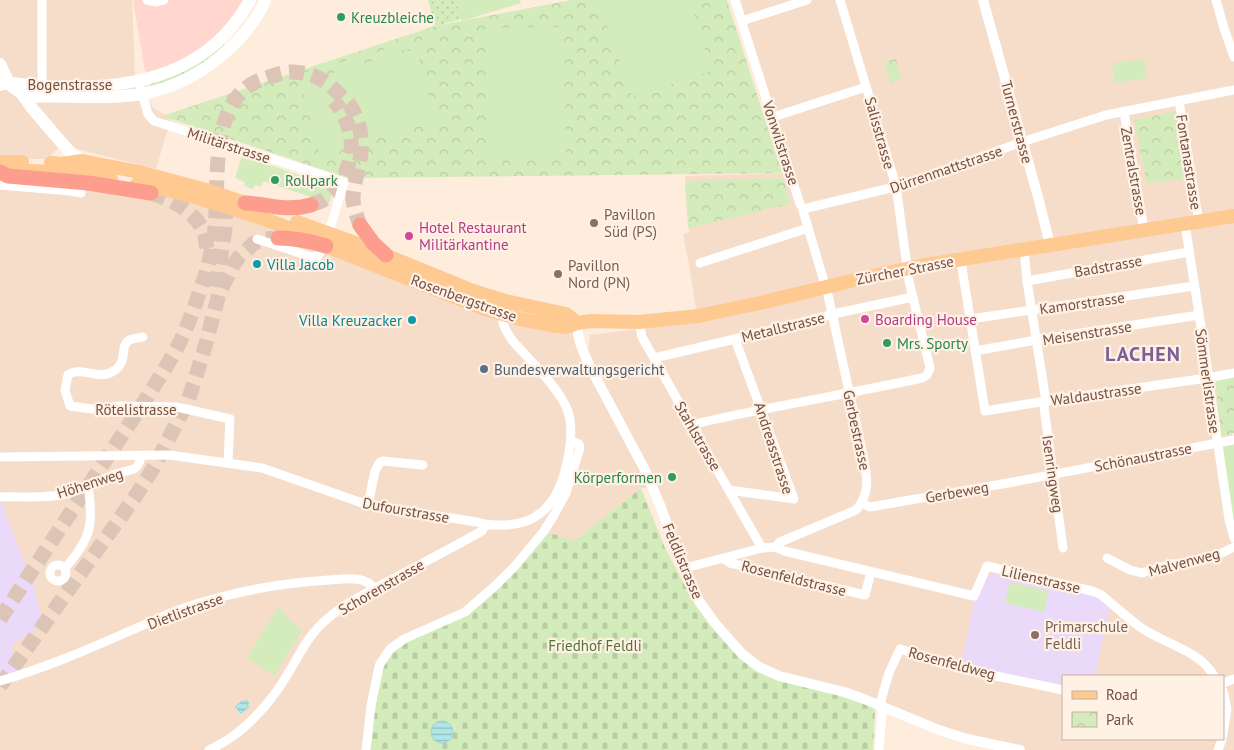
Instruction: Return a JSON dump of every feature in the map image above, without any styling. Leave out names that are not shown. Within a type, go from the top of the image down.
[{"type":"highway","points":[[0,172],[8,176],[88,183],[151,193]]},
{"type":"highway","points":[[245,202],[289,208],[311,205]]},
{"type":"highway","points":[[360,225],[372,243],[386,255]]},
{"type":"highway","points":[[278,238],[305,240],[323,250]]},
{"type":"main road","name":"Bogenstrasse","points":[[141,88],[193,60],[210,48],[234,24],[250,0]]},
{"type":"main road","name":"Bogenstrasse","points":[[4,84],[43,91],[103,97],[141,88],[168,87],[197,74],[217,60],[239,40],[258,15],[265,0]]},
{"type":"main road","points":[[0,64],[4,84],[22,94],[42,120],[64,162]]},
{"type":"main road","name":"Bogenstrasse","points":[[24,98],[43,91]]},
{"type":"main road","name":"Bogenstrasse","points":[[42,120],[43,91]]},
{"type":"main road","name":"Rosenbergstrasse","points":[[0,162],[82,161],[139,172],[206,190],[245,202],[386,255],[473,291],[504,308]]},
{"type":"main road","name":"Rosenbergstrasse","points":[[0,172],[64,162],[79,174],[152,186],[263,219],[307,235],[323,250],[468,303],[566,314],[578,323]]},
{"type":"main road","name":"Zürcher Strasse","points":[[578,323],[591,321],[639,322],[698,316],[963,258],[1234,216]]},
{"type":"street","points":[[42,0],[43,91]]},
{"type":"street","points":[[148,0],[156,2],[164,0]]},
{"type":"street","name":"Vonwilstrasse","points":[[735,0],[803,209],[826,287]]},
{"type":"street","points":[[742,21],[807,0]]},
{"type":"street","name":"Salisstrasse","points":[[840,0],[896,186],[908,269],[908,281],[930,368],[927,375],[922,378],[850,393]]},
{"type":"street","name":"Turnerstrasse","points":[[983,0],[1050,245]]},
{"type":"street","points":[[1216,0],[1234,57]]},
{"type":"street","points":[[773,117],[866,87]]},
{"type":"street","name":"Militärstrasse","points":[[141,88],[148,114],[154,120],[344,182],[323,250]]},
{"type":"street","name":"Dürrenmattstrasse","points":[[803,209],[902,185],[1022,142],[1106,115],[1234,90]]},
{"type":"street","name":"Fontanastrasse","points":[[1179,101],[1199,222]]},
{"type":"street","name":"Zentralstrasse","points":[[1124,112],[1144,230]]},
{"type":"street","points":[[0,185],[81,193]]},
{"type":"street","name":"Sömmerlistrasse","points":[[1185,224],[1217,444],[1229,519],[1234,538]]},
{"type":"street","points":[[700,263],[808,228]]},
{"type":"street","points":[[257,239],[316,257],[323,250]]},
{"type":"street","name":"Isenringweg","points":[[1024,249],[1031,310],[1046,401],[1044,406],[1063,548]]},
{"type":"street","name":"Badstrasse","points":[[1027,281],[1189,252]]},
{"type":"street","points":[[963,258],[962,268],[975,351]]},
{"type":"street","name":"Kamorstrasse","points":[[970,319],[1194,286]]},
{"type":"street","name":"Gerbestrasse","points":[[826,287],[867,475],[862,503]]},
{"type":"street","name":"Metallstrasse","points":[[654,358],[833,314],[913,298]]},
{"type":"street","name":"Dufourstrasse","points":[[0,457],[170,455],[228,462],[262,468],[368,505],[478,522],[485,526],[513,525],[526,522],[547,508],[557,493],[567,464],[571,441],[570,421],[562,399],[512,340],[502,319],[504,308]]},
{"type":"street","name":"Meisenstrasse","points":[[975,351],[1199,315]]},
{"type":"street","name":"Stahlstrasse","points":[[639,322],[642,337],[762,548]]},
{"type":"street","name":"Feldlistrasse","points":[[578,323],[578,340],[582,350],[646,470],[699,601],[705,611],[742,654],[760,667],[779,676],[844,692],[939,730],[967,739],[1020,750]]},
{"type":"street","name":"Rötelistrasse","points":[[144,337],[128,341],[125,344],[122,364],[111,373],[103,376],[76,372],[68,375],[65,390],[70,406],[100,410],[116,406],[177,407],[230,419],[228,462]]},
{"type":"street","name":"Andreasstrasse","points":[[729,490],[794,499],[735,339]]},
{"type":"street","name":"Waldaustrasse","points":[[975,351],[985,411],[1234,373]]},
{"type":"street","points":[[694,426],[761,409],[850,393]]},
{"type":"street","name":"Schönaustrasse","points":[[1053,474],[1234,440]]},
{"type":"street","points":[[366,750],[371,706],[380,664],[390,649],[404,639],[465,612],[496,585],[527,553],[544,531],[566,493],[580,448],[579,444],[571,441]]},
{"type":"street","name":"Höhenweg","points":[[0,497],[65,494],[136,468],[141,456]]},
{"type":"street","points":[[368,505],[375,472],[380,462],[423,465]]},
{"type":"street","name":"Gerbeweg","points":[[862,503],[870,507],[1053,474]]},
{"type":"street","points":[[65,568],[77,555],[89,529],[92,512],[88,486]]},
{"type":"street","points":[[685,568],[762,548],[775,547],[780,542],[856,510],[862,503]]},
{"type":"street","name":"Schorenstrasse","points":[[209,750],[221,745],[260,713],[282,683],[312,635],[327,619],[358,598],[482,531],[485,526]]},
{"type":"street","name":"Malvenweg","points":[[1107,558],[1130,570],[1142,573],[1172,564],[1194,562],[1214,557],[1234,546]]},
{"type":"street","name":"Lilienstrasse","points":[[775,547],[784,551],[974,596],[988,566],[1092,591],[1100,594],[1143,628],[1194,656],[1209,667],[1213,675]]},
{"type":"street","name":"Rosenfeldstrasse","points":[[724,559],[730,563],[865,596],[871,572]]},
{"type":"street","name":"Dietlistrasse","points":[[0,681],[54,662],[183,608],[238,592],[303,582],[350,579],[364,580],[372,584],[375,589]]},
{"type":"street","name":"Rosenfeldweg","points":[[881,706],[889,672],[900,649],[958,668],[1062,690]]},
{"type":"street","points":[[1224,696],[1227,709],[1224,731]]},
{"type":"street","points":[[879,750],[881,706]]},
{"type":"shaded area","points":[[0,0],[132,0],[135,76],[153,108],[171,118],[156,169],[61,145],[47,159],[0,159]]},
{"type":"shaded area","points":[[133,0],[250,0],[210,48],[156,77],[145,71]]},
{"type":"shaded area","points":[[737,0],[1234,0],[1234,377],[1215,380],[1221,437],[1232,434],[1234,436],[1234,750],[1020,750],[995,745],[759,667],[705,611],[644,461],[588,349],[590,335],[645,328],[697,317],[683,234],[689,232],[685,176],[791,173]]},
{"type":"shaded area","points":[[0,178],[152,186],[577,333],[653,488],[641,488],[574,541],[366,750],[0,750]]},
{"type":"shaded area","points":[[0,497],[33,583],[43,624],[11,646],[22,674],[0,681]]},
{"type":"shaded area","name":"Primarschule Feldli","points":[[990,573],[1099,596],[1110,605],[1095,675],[1062,675],[1062,687],[961,666],[975,597]]},
{"type":"green space","points":[[428,0],[456,0],[462,19],[435,26]]},
{"type":"green space","points":[[456,0],[520,0],[521,3],[462,21]]},
{"type":"green space","name":"Kreuzbleiche","points":[[572,0],[727,0],[782,173],[347,178],[162,116],[435,26]]},
{"type":"green space","points":[[598,0],[689,0],[712,71],[632,96]]},
{"type":"green space","points":[[564,27],[566,156],[487,157],[485,28]]},
{"type":"green space","points":[[432,37],[433,43],[320,71],[286,83],[285,78]]},
{"type":"green space","points":[[222,43],[227,47],[197,69],[150,88],[150,83]]},
{"type":"green space","points":[[416,49],[436,122],[320,154],[301,82]]},
{"type":"green space","points":[[896,59],[901,79],[890,83],[884,62]]},
{"type":"green space","points":[[1145,59],[1147,78],[1115,83],[1112,63]]},
{"type":"green space","points":[[1176,111],[1187,178],[1147,183],[1134,120]]},
{"type":"green space","name":"Rollpark","points":[[242,156],[335,187],[329,203],[263,181],[261,187],[255,185],[253,189],[244,186],[245,182],[235,178]]},
{"type":"green space","points":[[783,178],[790,204],[688,228],[685,181]]},
{"type":"green space","points":[[1234,377],[1234,433],[1221,437],[1215,380]]},
{"type":"green space","points":[[1234,440],[1234,538],[1217,444]]},
{"type":"green space","name":"Friedhof Feldli","points":[[641,488],[665,548],[689,593],[759,667],[864,699],[875,710],[873,750],[366,750],[374,688],[390,649],[465,612],[544,531],[574,541]]},
{"type":"green space","points":[[1010,582],[1048,591],[1044,612],[1005,603]]},
{"type":"green space","points":[[278,607],[302,631],[274,676],[247,658]]},
{"type":"water","points":[[246,700],[249,703],[247,705],[249,707],[241,713],[235,707]]},
{"type":"water","points":[[438,721],[446,721],[453,728],[453,736],[446,743],[438,743],[431,736],[431,728]]},
{"type":"tunnel","points":[[0,619],[146,399],[179,344],[200,291],[211,251],[215,228],[218,153],[221,134],[234,101],[246,88],[258,81],[279,74],[289,72],[307,74],[320,78],[336,90],[349,104],[354,112],[361,134],[360,157],[353,200],[360,225]]},
{"type":"tunnel","points":[[311,205],[323,200],[336,190],[343,178],[350,158],[351,138],[349,128],[334,101]]},
{"type":"tunnel","points":[[151,193],[182,207],[200,224],[206,239],[207,251]]},
{"type":"tunnel","points":[[216,287],[225,229],[226,195]]},
{"type":"tunnel","points":[[0,686],[135,497],[154,467],[188,401],[219,294],[233,265],[254,243],[274,238]]},
{"type":"place","name":"Kreuzbleiche","points":[[341,17]]},
{"type":"place","name":"Rollpark","points":[[275,180]]},
{"type":"place","name":"Pavillon Süd (PS)","points":[[594,223]]},
{"type":"place","name":"Hotel Restaurant Militärkantine","points":[[409,236]]},
{"type":"place","name":"Villa Jacob","points":[[257,264]]},
{"type":"place","name":"Pavillon Nord (PN)","points":[[558,274]]},
{"type":"place","name":"Boarding House","points":[[865,319]]},
{"type":"place","name":"Villa Kreuzacker","points":[[412,320]]},
{"type":"place","name":"Mrs. Sporty","points":[[887,343]]},
{"type":"place","name":"Bundesverwaltungsgericht","points":[[484,369]]},
{"type":"place","name":"Körperformen","points":[[672,477]]},
{"type":"place","name":"Primarschule Feldli","points":[[1035,635]]},
{"type":"district","name":"LACHEN","points":[[1143,354]]}]
